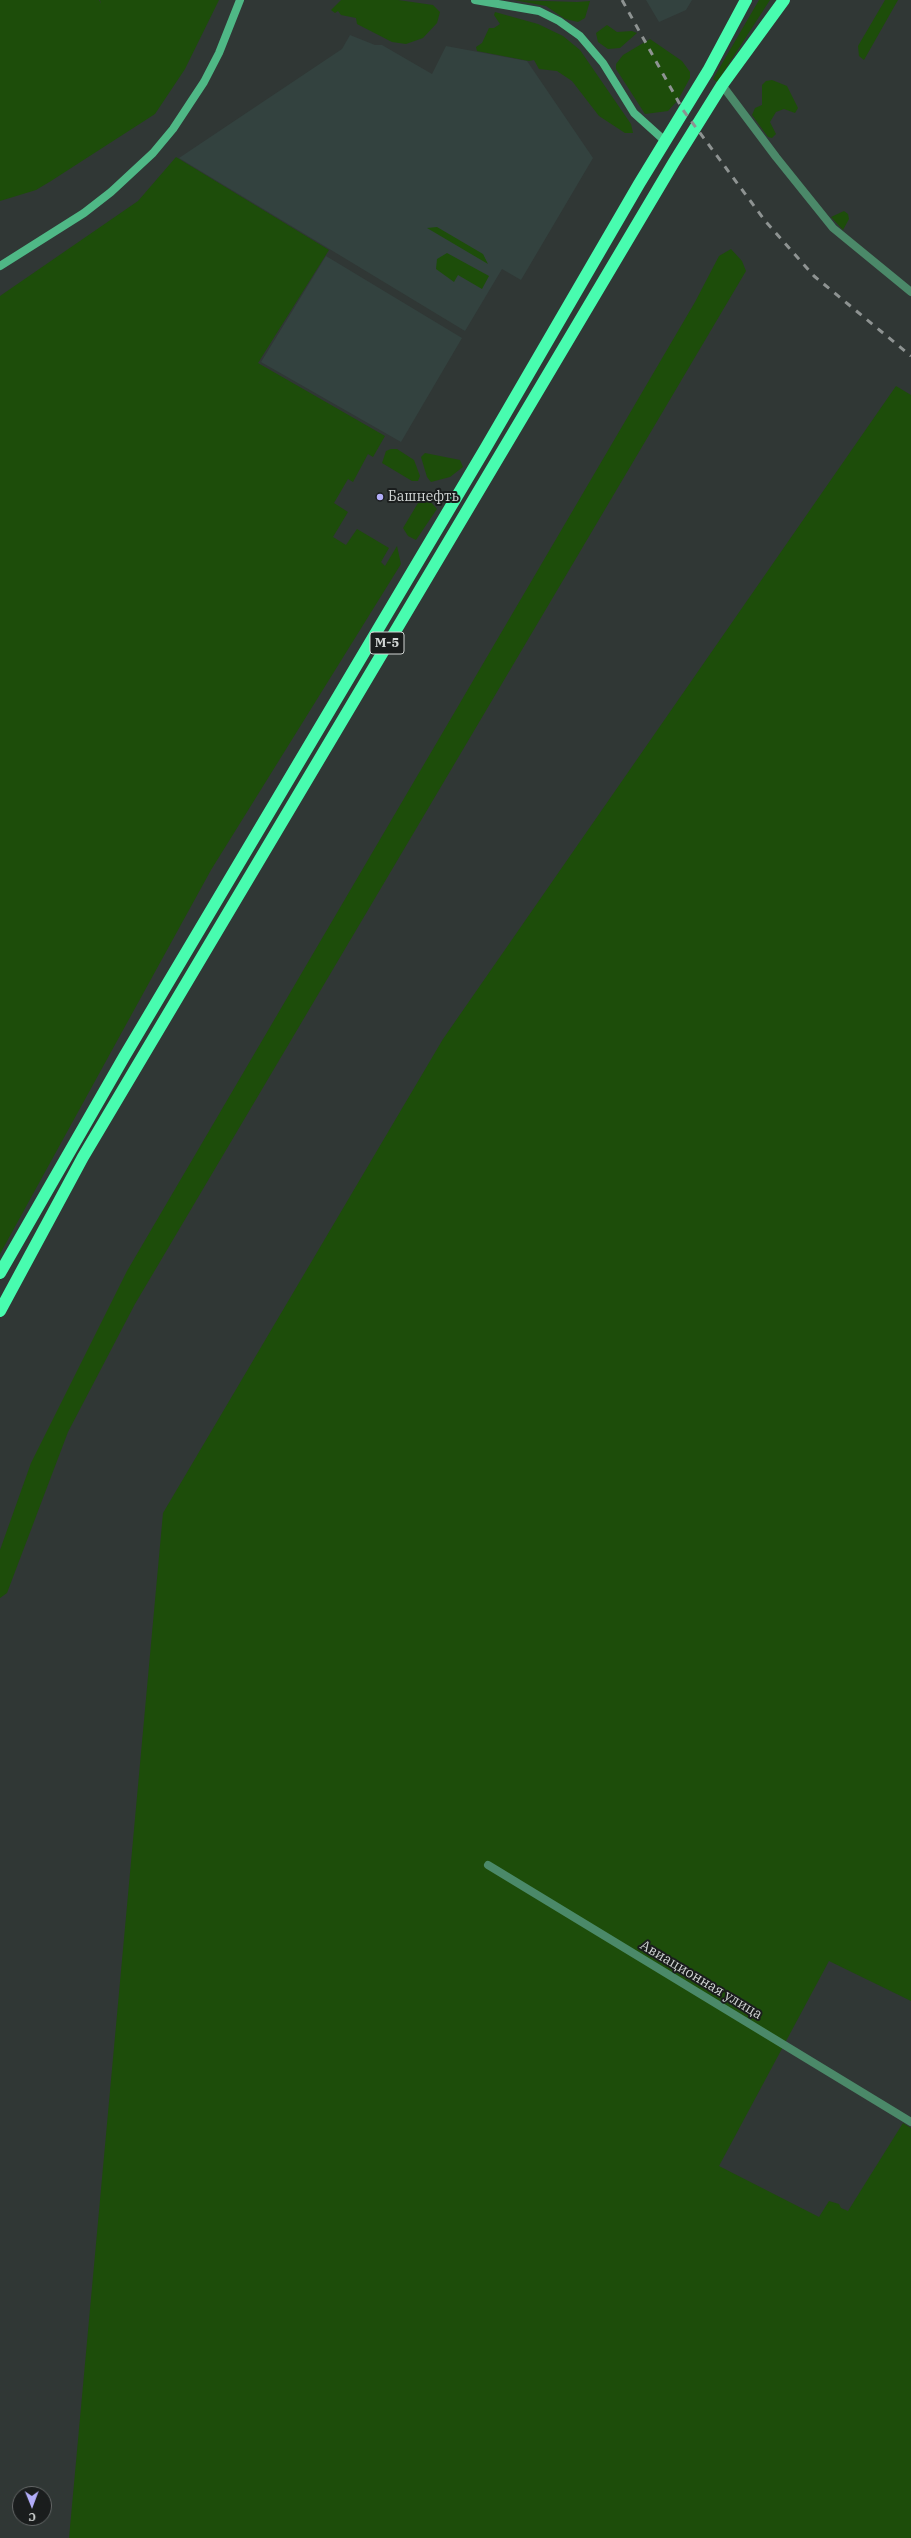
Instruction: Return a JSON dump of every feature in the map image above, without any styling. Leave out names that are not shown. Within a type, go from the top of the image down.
[{"type":"highway","name":"М-5","points":[[0,1272],[124,1056],[485,449],[665,141],[708,71],[746,0]]},
{"type":"highway","name":"М-5","points":[[0,1310],[87,1151],[407,608],[722,84],[784,0]]},
{"type":"street","points":[[0,266],[84,213],[121,184],[153,153],[173,129],[204,82],[220,53],[240,0]]},
{"type":"street","points":[[475,0],[539,11],[559,21],[580,36],[603,63],[634,113],[665,141]]},
{"type":"street","points":[[722,84],[776,157],[833,228],[911,292]]},
{"type":"street","name":"Авиационная улица","points":[[488,1865],[911,2122]]},
{"type":"shaded area","points":[[646,0],[692,0],[686,10],[659,22]]},
{"type":"shaded area","points":[[350,35],[375,45],[382,45],[432,74],[446,46],[527,61],[593,158],[521,280],[502,269],[465,331],[179,158],[342,49]]},
{"type":"shaded area","points":[[326,256],[462,338],[401,442],[261,362]]},
{"type":"green space","points":[[0,0],[99,0],[101,4],[100,0],[219,0],[185,69],[155,114],[36,190],[0,201]]},
{"type":"green space","points":[[341,0],[398,0],[433,5],[440,12],[437,23],[423,38],[406,44],[392,42],[357,24],[356,18],[341,15],[338,11],[335,13],[331,10]]},
{"type":"green space","points":[[514,0],[590,1],[585,18],[578,22],[565,19],[546,6]]},
{"type":"green space","points":[[759,0],[770,0],[717,82],[713,79]]},
{"type":"green space","points":[[885,0],[898,0],[864,60],[859,56],[858,46]]},
{"type":"green space","points":[[495,12],[538,24],[563,36],[580,50],[631,124],[633,133],[625,133],[599,116],[572,81],[557,71],[539,69],[534,60],[529,61],[477,51],[476,47],[482,43],[489,28],[494,28],[500,24],[494,15]]},
{"type":"green space","points":[[607,25],[617,32],[632,31],[637,33],[620,48],[608,49],[598,42],[596,33]]},
{"type":"green space","points":[[650,39],[682,61],[690,72],[690,78],[678,100],[668,111],[645,114],[616,69],[616,64],[623,55]]},
{"type":"green space","points":[[772,80],[787,86],[798,108],[795,113],[784,109],[776,112],[770,122],[776,134],[772,138],[768,137],[752,115],[755,108],[762,105],[762,85],[766,81]]},
{"type":"green space","points":[[176,157],[329,250],[258,363],[385,436],[373,457],[368,454],[353,482],[348,479],[334,503],[348,512],[333,537],[346,545],[357,529],[389,548],[381,562],[385,566],[397,546],[401,564],[211,870],[0,1254],[0,296],[138,201]]},
{"type":"green space","points":[[844,211],[848,214],[849,219],[843,230],[831,217]]},
{"type":"green space","points":[[437,227],[483,254],[488,264],[427,228]]},
{"type":"green space","points":[[731,249],[742,261],[746,271],[135,1304],[68,1432],[7,1593],[0,1598],[0,1550],[31,1463],[127,1271],[695,302],[719,256]]},
{"type":"green space","points":[[447,253],[489,276],[482,289],[458,275],[454,282],[436,269],[437,259]]},
{"type":"green space","points":[[896,386],[911,395],[911,2001],[829,1961],[719,2166],[819,2217],[829,2201],[839,2204],[841,2208],[848,2211],[903,2123],[911,2128],[911,2538],[69,2538],[163,1513],[443,1039]]},
{"type":"green space","points":[[397,449],[414,460],[420,476],[418,481],[412,481],[382,463],[386,451]]},
{"type":"green space","points":[[425,453],[460,460],[463,467],[450,477],[431,482],[427,477],[421,457]]},
{"type":"green space","points":[[421,498],[428,499],[437,509],[416,540],[408,536],[403,528]]},
{"type":"railway","points":[[622,0],[683,110],[766,222],[814,276],[911,356]]},
{"type":"place","name":"Башнефть","points":[[380,497]]}]
